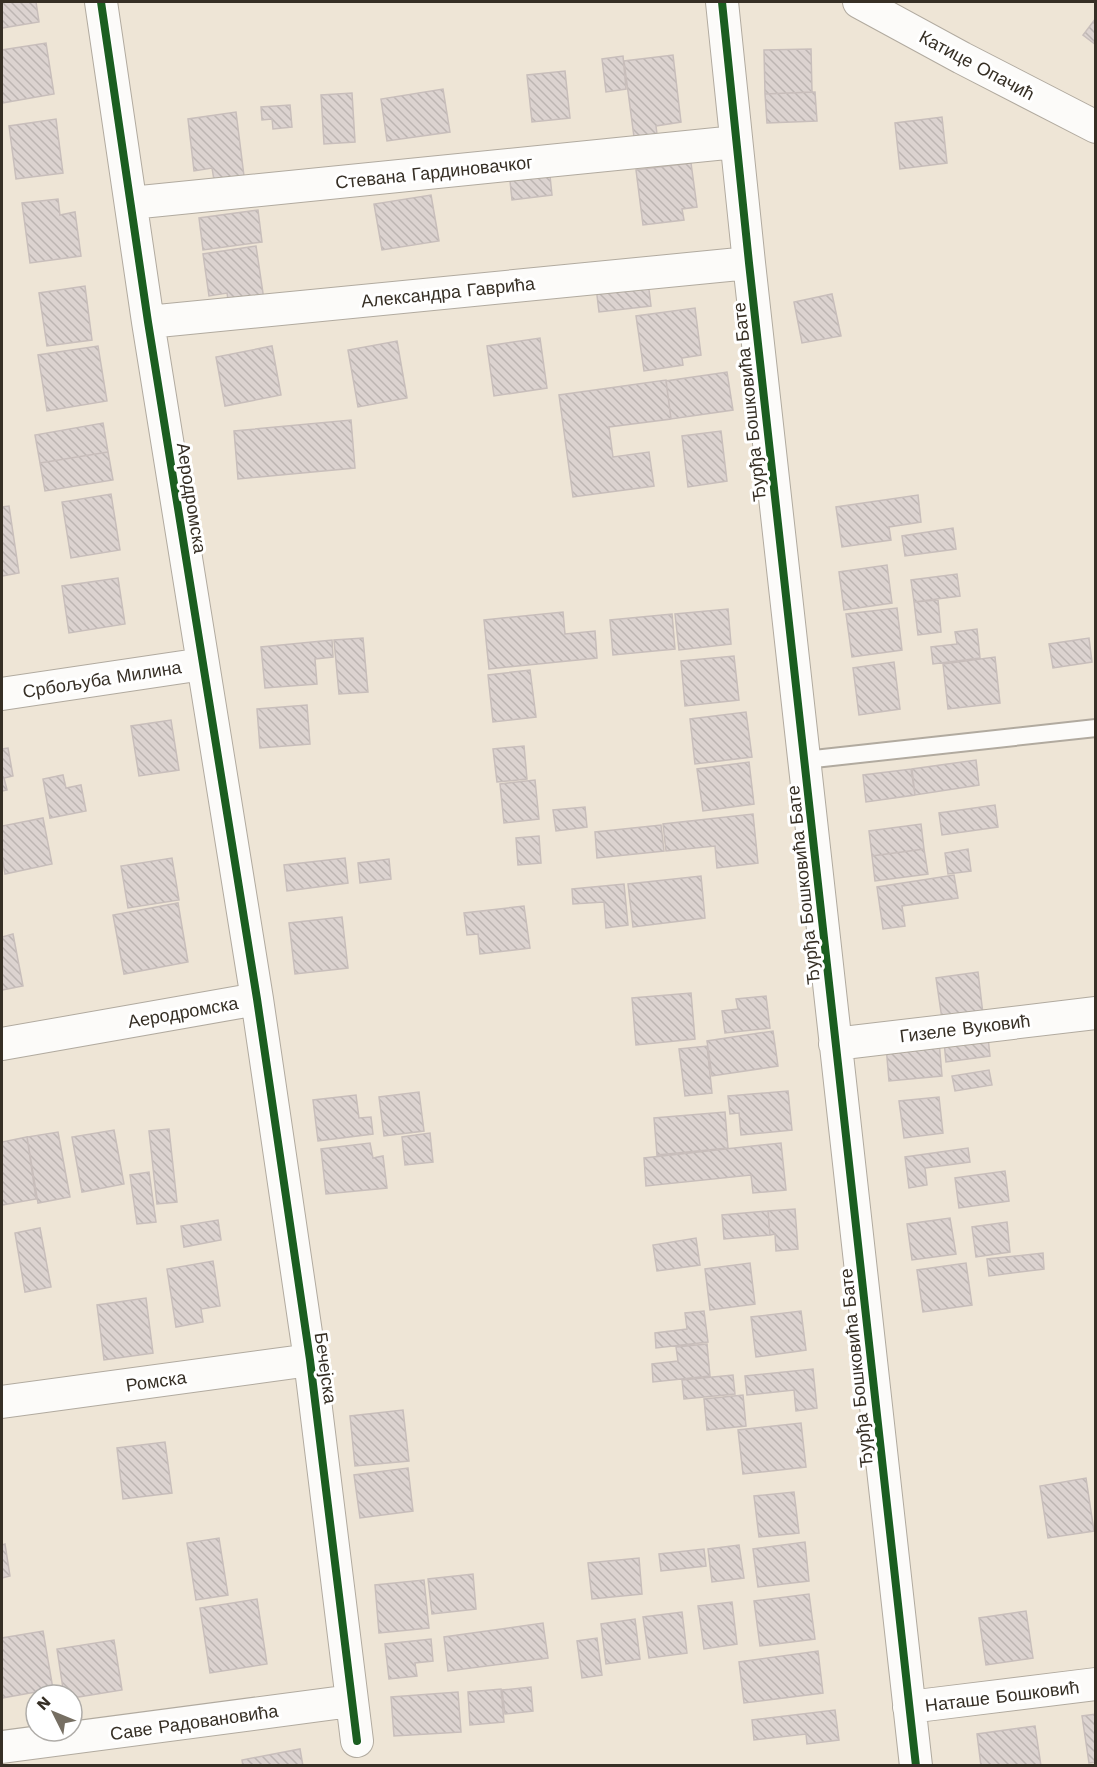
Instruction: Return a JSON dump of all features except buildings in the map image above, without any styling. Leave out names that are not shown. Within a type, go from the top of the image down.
[{"type":"street","name":"Аеродромска","points":[[2,1044],[257,999],[148,322],[101,2]]},
{"type":"street","name":"Ђурђа Бошковића Бате","points":[[722,2],[916,1766]]},
{"type":"street","name":"Катице Опачић","points":[[859,2],[1095,127]]},
{"type":"street","name":"Стевана Гардиновачког","points":[[131,203],[736,142]]},
{"type":"street","name":"Александра Гаврића","points":[[148,322],[749,263]]},
{"type":"street","name":"Србољуба Милина","points":[[2,694],[203,664]]},
{"type":"street","name":"Бечејска","points":[[257,999],[310,1360],[357,1741]]},
{"type":"street","name":"Гизеле Вуковић","points":[[835,1044],[1095,1013]]},
{"type":"street","name":"Ромска","points":[[2,1402],[310,1360]]},
{"type":"street","name":"Наташе Бошковић","points":[[909,1707],[1095,1684]]},
{"type":"street","name":"Саве Радовановића","points":[[2,1748],[351,1701]]},
{"type":"lane","points":[[805,760],[1095,728]]},
{"type":"cycle path","points":[[101,2],[148,322],[257,999],[310,1360],[357,1741]]},
{"type":"cycle path","points":[[722,2],[916,1766]]}]
